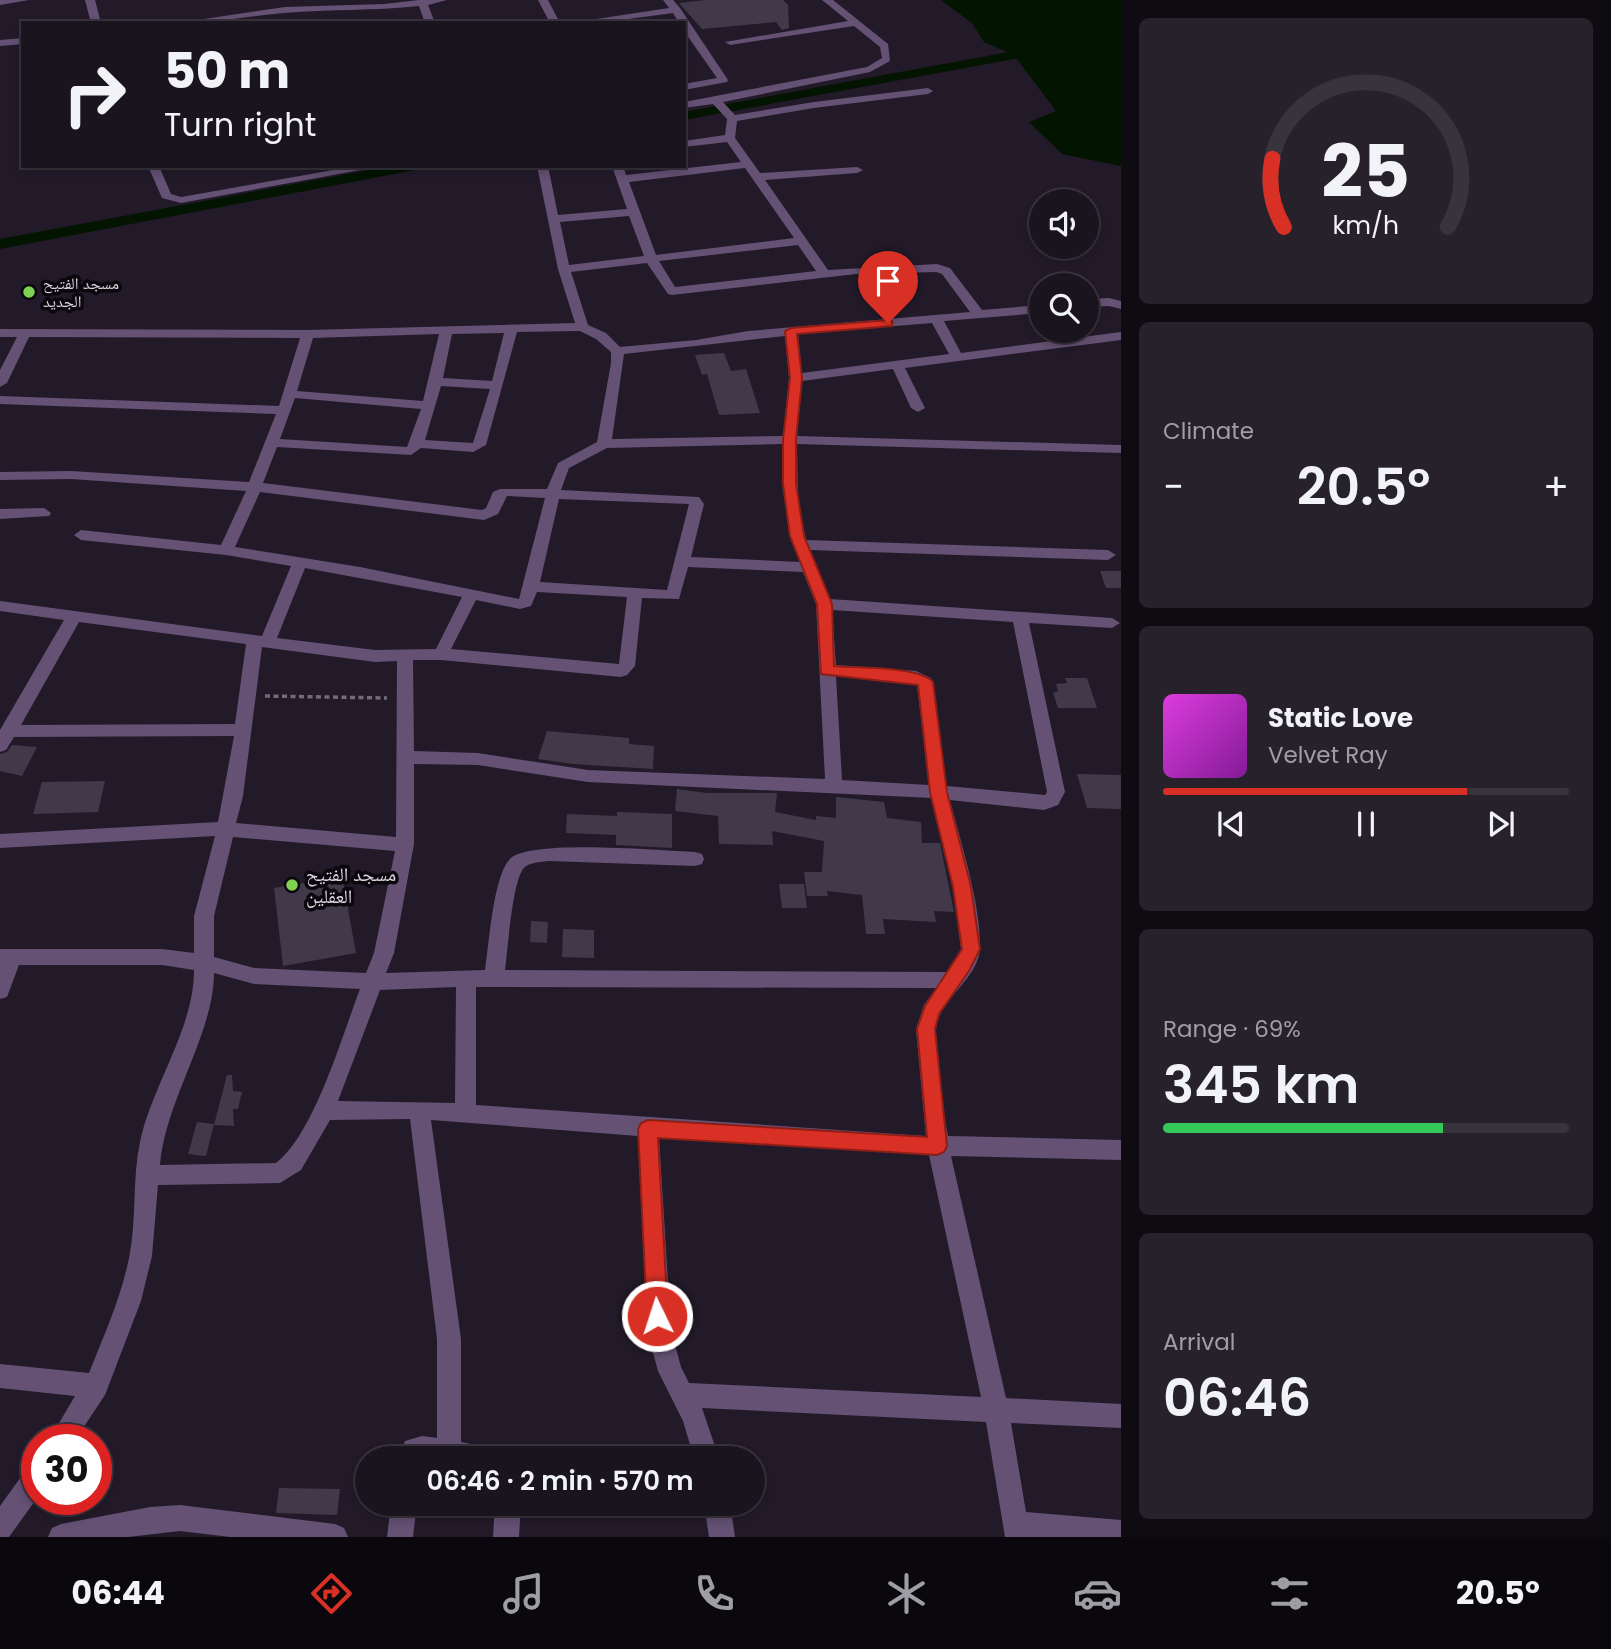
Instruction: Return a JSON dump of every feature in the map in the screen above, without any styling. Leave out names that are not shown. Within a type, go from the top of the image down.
[{"type":"street","points":[[0,2],[24,0]]},
{"type":"street","points":[[90,0],[95,21]]},
{"type":"street","points":[[198,21],[285,10],[384,7],[442,0]]},
{"type":"street","points":[[543,0],[554,21]]},
{"type":"street","points":[[668,0],[684,21]]},
{"type":"street","points":[[686,105],[717,102],[744,93],[870,69],[887,60],[884,46],[827,0]]},
{"type":"street","points":[[422,2],[429,21]]},
{"type":"street","points":[[591,21],[677,10]]},
{"type":"street","points":[[686,23],[723,80],[686,87]]},
{"type":"street","points":[[730,42],[857,23]]},
{"type":"street","points":[[0,43],[21,41]]},
{"type":"street","points":[[686,46],[700,44]]},
{"type":"street","points":[[732,119],[928,91]]},
{"type":"street","points":[[717,102],[732,119],[730,138],[824,273]]},
{"type":"street","points":[[686,144],[730,138]]},
{"type":"street","points":[[623,179],[748,164]]},
{"type":"street","points":[[154,168],[166,196],[181,200],[365,168]]},
{"type":"street","points":[[542,168],[565,269],[582,327]]},
{"type":"street","points":[[618,168],[636,212],[644,246],[670,290],[674,292],[824,273],[937,268],[946,271],[980,316]]},
{"type":"street","points":[[757,177],[857,170]]},
{"type":"street","points":[[553,219],[636,212]]},
{"type":"street","points":[[565,269],[801,241]]},
{"type":"street","points":[[1099,302],[1121,305]]},
{"type":"street","points":[[617,351],[791,331],[1029,310]]},
{"type":"street","points":[[936,319],[957,357]]},
{"type":"street","points":[[416,444],[477,447],[498,385],[512,327]]},
{"type":"street","points":[[0,333],[308,334],[447,328],[582,327],[601,336],[617,351],[618,363],[604,444]]},
{"type":"street","points":[[274,443],[407,452],[413,450],[436,382],[447,328]]},
{"type":"street","points":[[791,331],[796,378],[790,440],[791,500],[800,545],[824,604],[834,786]]},
{"type":"street","points":[[0,383],[25,333]]},
{"type":"street","points":[[226,550],[274,443],[292,394],[308,334]]},
{"type":"street","points":[[796,378],[1121,336]]},
{"type":"street","points":[[897,365],[918,408]]},
{"type":"street","points":[[436,382],[498,385]]},
{"type":"street","points":[[292,394],[429,406]]},
{"type":"street","points":[[0,400],[286,410]]},
{"type":"street","points":[[81,535],[226,550],[520,604],[525,602],[531,587],[553,492],[565,463],[604,444],[790,440],[1121,449]]},
{"type":"street","points":[[0,476],[71,475],[256,487],[484,515],[493,511],[501,493],[553,492],[694,500],[697,504],[674,595],[635,595],[531,587]]},
{"type":"street","points":[[0,514],[44,513]]},
{"type":"street","points":[[800,545],[1108,555]]},
{"type":"street","points":[[71,1424],[96,1386],[129,1301],[141,1256],[151,1141],[200,1002],[205,963],[202,943],[204,916],[233,796],[249,696],[261,642],[300,562]]},
{"type":"street","points":[[684,562],[810,567]]},
{"type":"street","points":[[441,654],[471,595]]},
{"type":"street","points":[[0,606],[261,642],[405,657],[441,654],[621,671],[627,666],[635,595]]},
{"type":"street","points":[[824,604],[1112,623]]},
{"type":"street","points":[[4,738],[74,617]]},
{"type":"street","points":[[406,757],[478,759],[588,776],[939,792],[1044,803],[1052,800],[1056,792],[1020,618]]},
{"type":"street","points":[[146,1175],[280,1173],[293,1163],[324,1111],[384,953],[405,844],[405,657]]},
{"type":"street","points":[[826,670],[916,677],[925,682],[939,792],[962,887],[971,949],[931,1012],[926,1029],[937,1146],[996,1409],[1017,1531],[1121,1533]]},
{"type":"street","points":[[4,738],[244,730]]},
{"type":"street","points":[[0,841],[223,829],[405,844]]},
{"type":"street","points":[[494,978],[508,883],[516,863],[525,858],[549,854],[695,859]]},
{"type":"street","points":[[0,991],[6,957],[162,957],[205,963],[254,976],[374,982],[494,978],[952,980]]},
{"type":"street","points":[[465,1114],[466,980]]},
{"type":"street","points":[[324,1111],[419,1110],[648,1129],[937,1146],[1121,1150]]},
{"type":"street","points":[[419,1110],[449,1339],[449,1446]]},
{"type":"street","points":[[648,1129],[659,1330],[670,1371],[695,1417],[703,1446]]},
{"type":"street","points":[[0,1376],[96,1386]]},
{"type":"street","points":[[684,1395],[1121,1416]]},
{"type":"street","points":[[0,1528],[21,1498]]},
{"type":"street","points":[[400,1537],[402,1516]]},
{"type":"street","points":[[506,1537],[508,1516]]},
{"type":"street","points":[[720,1516],[722,1537]]},
{"type":"street","points":[[61,1537],[149,1529],[180,1518],[335,1537]]},
{"type":"path","points":[[249,696],[405,698]]},
{"type":"shaded area","points":[[941,0],[1121,0],[1121,166],[1062,154],[1029,122],[1056,111],[1014,55],[984,42],[972,23]]},
{"type":"building","points":[[705,0],[783,0],[788,5],[789,28],[782,30],[776,22],[702,29],[679,3]]},
{"type":"building","points":[[724,353],[731,371],[746,369],[760,413],[719,415],[707,374],[702,375],[695,355]]},
{"type":"building","points":[[1100,571],[1121,571],[1121,588],[1106,588]]},
{"type":"building","points":[[1065,678],[1087,678],[1097,708],[1058,708],[1053,693],[1058,691],[1056,684],[1067,683]]},
{"type":"building","points":[[547,731],[629,738],[629,744],[654,746],[653,769],[538,759]]},
{"type":"building","points":[[12,745],[37,747],[22,776],[0,771],[0,754],[7,752]]},
{"type":"building","points":[[1077,774],[1121,775],[1121,809],[1087,808]]},
{"type":"building","points":[[105,781],[98,812],[33,814],[42,782]]},
{"type":"building","points":[[677,789],[707,793],[777,793],[775,812],[816,820],[816,816],[836,818],[836,797],[884,802],[887,818],[921,822],[922,843],[940,843],[954,912],[934,911],[936,922],[883,919],[885,934],[866,934],[862,895],[827,891],[828,896],[807,896],[804,872],[822,872],[824,841],[772,831],[773,845],[719,844],[718,816],[675,811]]},
{"type":"building","points":[[617,812],[672,814],[672,848],[616,845],[616,835],[566,833],[567,814],[617,816]]},
{"type":"building","points":[[342,876],[356,953],[283,966],[274,888]]},
{"type":"building","points":[[779,884],[804,884],[807,908],[782,908]]},
{"type":"building","points":[[531,921],[548,922],[547,943],[530,942]]},
{"type":"building","points":[[563,929],[594,930],[594,958],[562,957]]},
{"type":"building","points":[[227,1075],[232,1075],[233,1091],[242,1092],[238,1109],[233,1109],[234,1126],[214,1125]]},
{"type":"building","points":[[197,1122],[214,1124],[206,1156],[188,1154]]},
{"type":"building","points":[[279,1488],[340,1489],[337,1515],[276,1513]]},
{"type":"waterway","points":[[686,116],[1014,55]]},
{"type":"waterway","points":[[0,244],[404,168]]},
{"type":"place","name":"مسجد الفتيح الجديد","points":[[29,292]]},
{"type":"place","name":"مسجد الفتيح العقلين","points":[[292,885]]},
{"type":"route","points":[[657,1316],[648,1129],[937,1146],[926,1029],[931,1012],[963,966],[971,949],[962,887],[939,792],[925,682],[916,677],[826,670],[824,604],[797,536],[790,484],[790,440],[796,378],[791,331],[888,323]]}]
